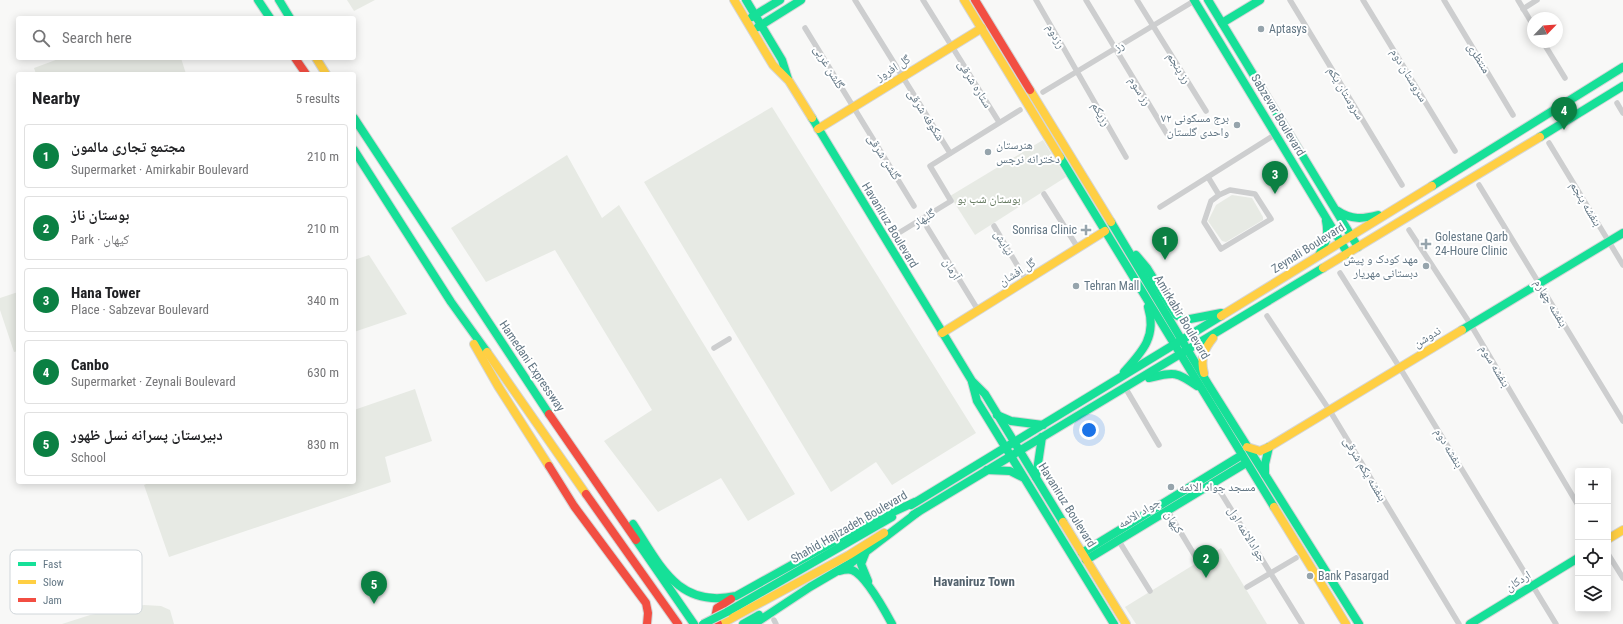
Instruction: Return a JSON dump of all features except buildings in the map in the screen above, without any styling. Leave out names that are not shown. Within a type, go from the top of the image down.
[{"type":"main road","points":[[258,0],[269,16]]},
{"type":"main road","points":[[279,0],[289,16]]},
{"type":"main road","name":"Havaniruz Boulevard","points":[[734,0],[773,65],[789,82],[972,382],[985,394],[1013,443],[1036,477],[1126,624]]},
{"type":"main road","name":"Havaniruz Boulevard","points":[[746,0],[782,60],[789,82]]},
{"type":"main road","points":[[746,21],[780,0]]},
{"type":"main road","points":[[752,30],[801,0]]},
{"type":"main road","name":"Amirkabir Boulevard","points":[[964,0],[1029,104],[1174,344],[1248,447],[1359,624]]},
{"type":"main road","name":"Amirkabir Boulevard","points":[[975,0],[1114,226],[1188,350],[1205,387],[1246,463],[1346,624]]},
{"type":"main road","name":"Sabzevar Boulevard","points":[[1194,0],[1348,254]]},
{"type":"main road","name":"Sabzevar Boulevard","points":[[1208,0],[1358,247]]},
{"type":"main road","points":[[1222,23],[1260,0]]},
{"type":"main road","name":"گل افروز","points":[[818,129],[982,28]]},
{"type":"main road","points":[[297,60],[305,72]]},
{"type":"main road","points":[[317,60],[325,72]]},
{"type":"main road","name":"Zeynali Boulevard","points":[[1005,447],[1182,340],[1623,67]]},
{"type":"main road","name":"Zeynali Boulevard","points":[[1011,456],[1042,436],[1181,355],[1623,86]]},
{"type":"main road","name":"Hamedani Expressway","points":[[356,121],[536,394],[694,624]]},
{"type":"main road","points":[[356,153],[451,302],[678,624]]},
{"type":"main road","points":[[1335,209],[1350,218],[1363,219],[1387,213]]},
{"type":"main road","points":[[1318,256],[1328,240],[1328,230],[1325,216]]},
{"type":"main road","points":[[1114,226],[1147,268],[1176,315],[1186,320],[1227,312]]},
{"type":"main road","name":"گل افشان","points":[[942,333],[1105,231]]},
{"type":"main road","name":"ندوشن","points":[[1269,448],[1623,233]]},
{"type":"main road","points":[[1117,379],[1150,340],[1152,327],[1150,312],[1136,283]]},
{"type":"main road","points":[[451,302],[498,386],[570,500],[646,603],[648,613],[647,624]]},
{"type":"main road","points":[[1205,387],[1202,358],[1205,348],[1213,338],[1232,323]]},
{"type":"main road","points":[[1122,390],[1153,376],[1170,373],[1182,375],[1205,387]]},
{"type":"main road","name":"Havaniruz Boulevard","points":[[972,382],[977,401],[1114,624]]},
{"type":"main road","points":[[536,394],[591,465],[659,561],[683,588],[698,596],[710,599],[722,599],[736,596]]},
{"type":"main road","points":[[997,415],[1011,421],[1043,425]]},
{"type":"main road","points":[[1036,477],[1042,436]]},
{"type":"main road","name":"Shahid Hajizadeh Boulevard","points":[[725,619],[1005,447]]},
{"type":"main road","points":[[1248,447],[1260,451],[1269,448]]},
{"type":"main road","points":[[1265,476],[1265,464],[1269,448]]},
{"type":"main road","name":"جواد الائمه","points":[[1213,478],[1242,455]]},
{"type":"main road","name":"Shahid Hajizadeh Boulevard","points":[[703,624],[725,619],[849,555],[1011,456]]},
{"type":"main road","name":"جواد الائمه","points":[[1084,557],[1213,478],[1246,463]]},
{"type":"main road","points":[[986,470],[1016,472],[1026,480]]},
{"type":"main road","points":[[718,624],[715,618],[717,608],[736,596],[860,527],[915,502]]},
{"type":"main road","points":[[744,624],[838,571],[870,549],[918,512]]},
{"type":"main road","points":[[1611,537],[1623,530]]},
{"type":"main road","points":[[870,549],[861,560],[861,565],[872,591]]},
{"type":"main road","name":"اردکان","points":[[1470,624],[1575,560]]},
{"type":"main road","points":[[838,571],[846,569],[852,570],[858,574],[872,591],[892,624]]},
{"type":"main road","points":[[754,624],[810,587]]},
{"type":"street","name":"شکوفه شرقی","points":[[855,0],[950,153]]},
{"type":"street","name":"ستاره شرقی","points":[[923,0],[999,122]]},
{"type":"street","name":"رزدوم","points":[[1036,0],[1076,72]]},
{"type":"street","name":"رز سوم","points":[[1086,0],[1167,134]]},
{"type":"street","name":"رز پنجم","points":[[1137,0],[1206,111]]},
{"type":"street","name":"رز","points":[[1043,92],[1194,0]]},
{"type":"street","name":"سروستان یکم","points":[[1290,0],[1402,186]]},
{"type":"street","name":"سروستان دوم","points":[[1363,0],[1455,151]]},
{"type":"street","name":"منتظری","points":[[1444,0],[1513,115]]},
{"type":"street","points":[[1518,0],[1527,15]]},
{"type":"street","points":[[1523,9],[1537,0]]},
{"type":"street","name":"گلشن غربی","points":[[805,28],[853,107]]},
{"type":"street","points":[[1547,48],[1565,78]]},
{"type":"street","name":"رزیکم","points":[[1076,72],[1126,157]]},
{"type":"street","points":[[1617,103],[1623,113]]},
{"type":"street","name":"گلشن شرقی","points":[[853,107],[914,206]]},
{"type":"street","points":[[950,153],[1020,110]]},
{"type":"street","points":[[1160,207],[1276,134]]},
{"type":"street","name":"بنفشه پنجم","points":[[1549,143],[1623,266]]},
{"type":"street","name":"گلبهار","points":[[897,234],[951,201],[930,166],[950,153]]},
{"type":"street","points":[[1208,177],[1219,195]]},
{"type":"street","name":"بنفشه چهارم","points":[[1479,185],[1623,421]]},
{"type":"street","points":[[1230,190],[1255,194],[1271,219],[1221,249],[1204,222],[1212,201],[1219,195],[1230,190]]},
{"type":"street","points":[[1044,194],[1078,248]]},
{"type":"street","name":"نیایش","points":[[994,226],[1026,280]]},
{"type":"street","name":"آرمان","points":[[927,227],[978,310]]},
{"type":"street","name":"بنفشه سوم","points":[[1410,230],[1471,325],[1577,504]]},
{"type":"street","name":"بنفشه دوم","points":[[1340,273],[1400,368],[1556,624]]},
{"type":"street","name":"بنفشه یکم شرقی","points":[[1267,316],[1330,411],[1459,624]]},
{"type":"street","points":[[714,348],[729,339]]},
{"type":"street","points":[[1122,390],[1159,445]]},
{"type":"street","name":"جوادالائمه اول","points":[[1213,478],[1302,624]]},
{"type":"street","name":"کیهان","points":[[1165,507],[1198,561]]},
{"type":"street","points":[[1116,537],[1150,591]]},
{"type":"street","points":[[1247,587],[1296,558]]},
{"type":"street","points":[[1611,559],[1623,578]]},
{"type":"green space","points":[[347,0],[375,0],[354,11]]},
{"type":"green space","points":[[56,60],[182,60],[185,72],[35,72],[34,68]]},
{"type":"green space","points":[[772,107],[976,433],[892,485],[876,462],[831,492],[644,182]]},
{"type":"green space","name":"بوستان شب بو","points":[[1043,140],[1066,177],[975,235],[950,196]]},
{"type":"green space","points":[[567,155],[602,218],[619,205],[795,494],[748,521],[721,478],[658,512],[604,441],[652,410],[555,250],[486,282],[451,228]]},
{"type":"green space","points":[[1232,195],[1252,198],[1263,217],[1263,220],[1226,242],[1222,241],[1208,221],[1216,205]]},
{"type":"green space","points":[[369,255],[407,314],[356,331],[356,259]]},
{"type":"green space","points":[[16,293],[16,352],[14,352],[0,310],[0,298]]},
{"type":"green space","points":[[415,389],[432,441],[385,457],[391,482],[169,557],[144,485],[356,484],[356,409]]},
{"type":"green space","points":[[1221,548],[1267,624],[1136,624],[1125,607]]},
{"type":"green space","points":[[142,605],[161,606],[170,610],[174,624],[62,624],[95,614],[142,614]]},
{"type":"traffic: fast","points":[[258,0],[269,16]]},
{"type":"traffic: fast","points":[[279,0],[289,16]]},
{"type":"traffic: fast","points":[[746,0],[782,60],[788,79]]},
{"type":"traffic: fast","points":[[752,17],[780,0]]},
{"type":"traffic: fast","points":[[758,27],[801,0]]},
{"type":"traffic: fast","points":[[1194,0],[1348,254]]},
{"type":"traffic: fast","points":[[1208,0],[1358,247]]},
{"type":"traffic: fast","points":[[1222,23],[1260,0]]},
{"type":"traffic: fast","points":[[1432,186],[1623,67]]},
{"type":"traffic: fast","points":[[1540,137],[1623,86]]},
{"type":"traffic: fast","points":[[812,118],[972,381],[985,394],[1063,522]]},
{"type":"traffic: fast","points":[[356,121],[549,414]]},
{"type":"traffic: fast","points":[[356,153],[451,302],[487,352]]},
{"type":"traffic: fast","points":[[1060,157],[1274,507]]},
{"type":"traffic: fast","points":[[1338,211],[1348,216],[1357,218],[1378,215]]},
{"type":"traffic: fast","points":[[1319,255],[1326,239],[1326,221]]},
{"type":"traffic: fast","points":[[1111,222],[1208,384],[1359,624]]},
{"type":"traffic: fast","points":[[1462,330],[1623,233]]},
{"type":"traffic: fast","points":[[1136,255],[1147,268],[1176,315],[1185,320],[1221,313]]},
{"type":"traffic: fast","points":[[913,515],[1323,268]]},
{"type":"traffic: fast","points":[[1124,372],[1142,350],[1149,335],[1151,326],[1148,307]]},
{"type":"traffic: fast","points":[[911,505],[1221,316]]},
{"type":"traffic: fast","points":[[1149,378],[1174,374],[1179,375],[1197,386]]},
{"type":"traffic: fast","points":[[972,382],[977,401],[1114,624]]},
{"type":"traffic: fast","points":[[997,415],[1011,421],[1043,425]]},
{"type":"traffic: fast","points":[[1036,477],[1042,437]]},
{"type":"traffic: fast","points":[[1265,474],[1265,464],[1269,447]]},
{"type":"traffic: fast","points":[[1082,553],[1242,455]]},
{"type":"traffic: fast","points":[[1086,560],[1246,463]]},
{"type":"traffic: fast","points":[[987,470],[1010,471],[1022,477]]},
{"type":"traffic: fast","points":[[633,524],[652,554],[673,580],[685,590],[699,596],[716,598],[736,596],[860,527],[915,502]]},
{"type":"traffic: fast","points":[[754,624],[810,587],[851,563],[918,512]]},
{"type":"traffic: fast","points":[[727,612],[892,517]]},
{"type":"traffic: fast","points":[[636,540],[694,624]]},
{"type":"traffic: fast","points":[[865,554],[861,564],[868,581]]},
{"type":"traffic: fast","points":[[1470,624],[1575,560]]},
{"type":"traffic: fast","points":[[839,571],[852,570],[857,573],[869,586],[892,624]]},
{"type":"traffic: fast","points":[[703,624],[727,612]]},
{"type":"traffic: fast","points":[[743,624],[759,615]]},
{"type":"traffic: slow","points":[[734,0],[773,65],[789,81],[812,118]]},
{"type":"traffic: slow","points":[[964,0],[1060,157]]},
{"type":"traffic: slow","points":[[818,129],[982,28]]},
{"type":"traffic: slow","points":[[317,60],[325,72]]},
{"type":"traffic: slow","points":[[1030,90],[1111,222]]},
{"type":"traffic: slow","points":[[1323,268],[1540,137]]},
{"type":"traffic: slow","points":[[1221,316],[1432,186]]},
{"type":"traffic: slow","points":[[942,333],[1105,231]]},
{"type":"traffic: slow","points":[[1247,447],[1260,451],[1269,447],[1462,330]]},
{"type":"traffic: slow","points":[[1204,373],[1202,363],[1204,354],[1207,346],[1213,338]]},
{"type":"traffic: slow","points":[[474,344],[498,386],[549,466]]},
{"type":"traffic: slow","points":[[487,352],[586,494]]},
{"type":"traffic: slow","points":[[1274,507],[1346,624]]},
{"type":"traffic: slow","points":[[1063,522],[1126,624]]},
{"type":"traffic: slow","points":[[1611,537],[1623,530]]},
{"type":"traffic: slow","points":[[721,624],[849,555],[884,533]]},
{"type":"traffic: jam","points":[[975,0],[1030,90]]},
{"type":"traffic: jam","points":[[296,60],[305,72]]},
{"type":"traffic: jam","points":[[549,414],[636,540]]},
{"type":"traffic: jam","points":[[549,466],[574,506],[646,603],[648,613],[647,624]]},
{"type":"traffic: jam","points":[[586,494],[678,624]]},
{"type":"traffic: jam","points":[[718,624],[715,618],[717,608],[731,599]]},
{"type":"place","name":"Aptasys","points":[[1261,29]]},
{"type":"place","name":"برج مسکونی ۷۲ واحدی گلستان","points":[[1237,125]]},
{"type":"place","name":"Canbo","points":[[1564,130]]},
{"type":"place","name":"هنرستان دخترانه نرجس","points":[[988,152]]},
{"type":"place","name":"Hana Tower","points":[[1275,194]]},
{"type":"place","name":"Sonrisa Clinic","points":[[1086,230]]},
{"type":"place","name":"Golestane Qarb 24-Houre Clinic","points":[[1426,244]]},
{"type":"place","name":"مجتمع تجاری مالمون","points":[[1165,260]]},
{"type":"place","name":"مهد کودک و پیش دبستانی مهریار","points":[[1426,266]]},
{"type":"place","name":"Tehran Mall","points":[[1076,286]]},
{"type":"place","name":"مسجد جواد الائمه","points":[[1171,487]]},
{"type":"place","name":"Bank Pasargad","points":[[1310,576]]},
{"type":"place","name":"بوستان ناز","points":[[1206,578]]},
{"type":"place","name":"دبیرستان پسرانه نسل ظهور","points":[[374,604]]},
{"type":"district","name":"Havaniruz Town","points":[[974,581]]}]
